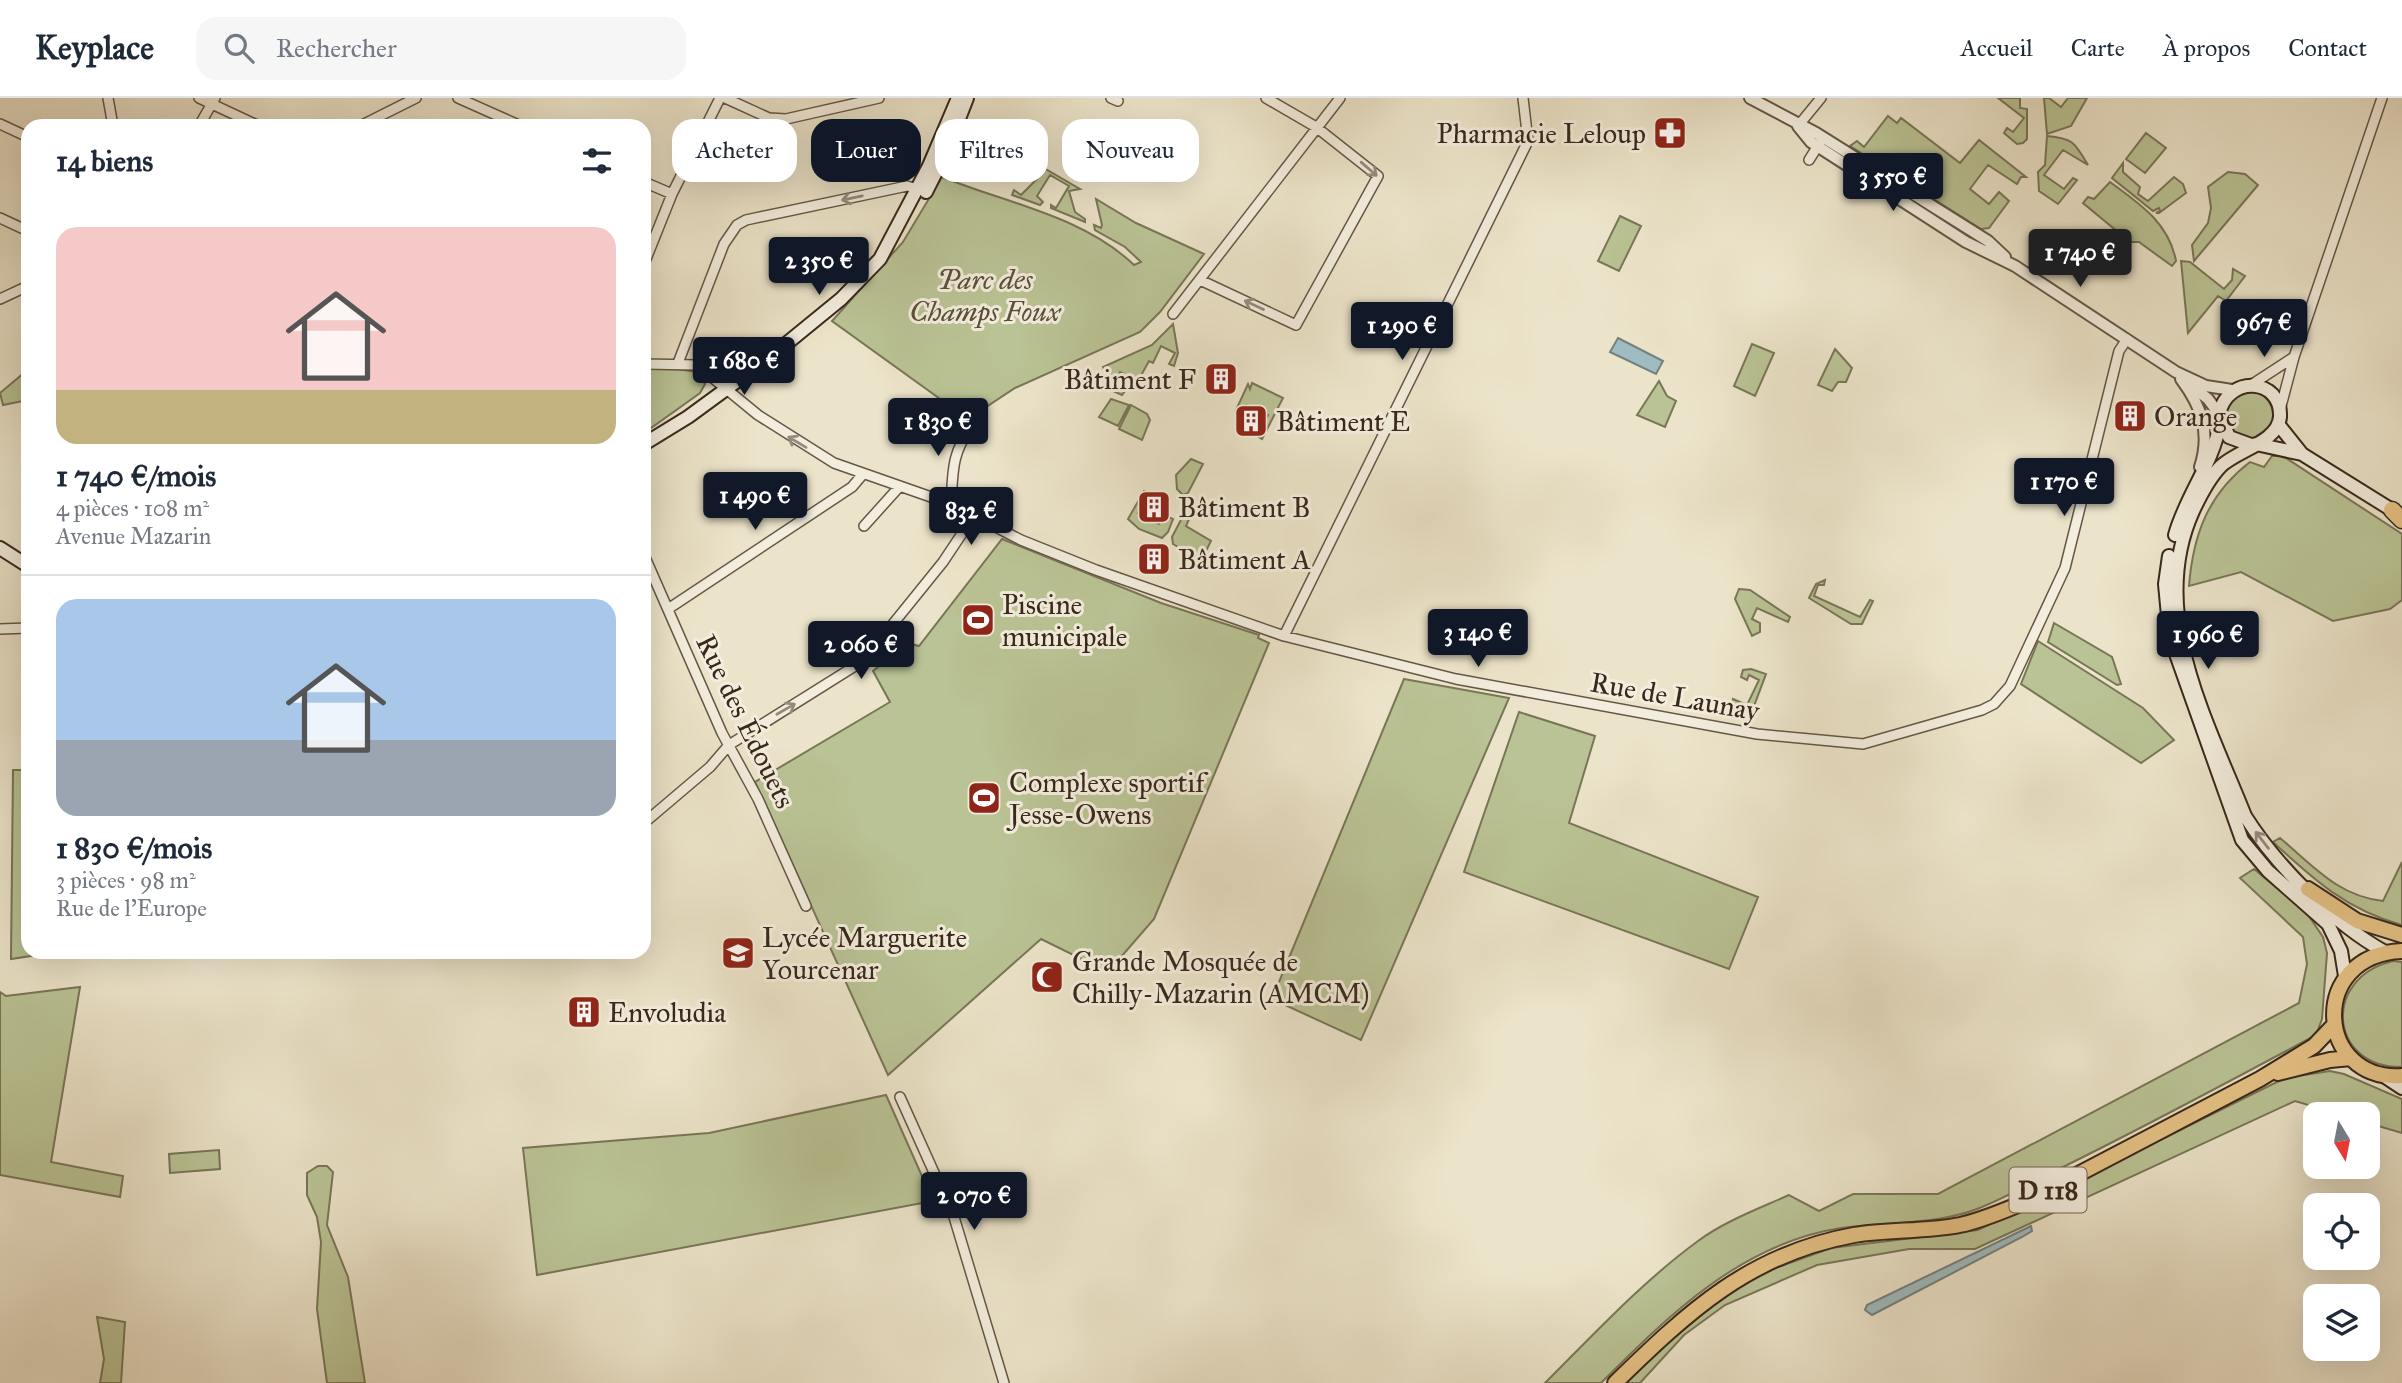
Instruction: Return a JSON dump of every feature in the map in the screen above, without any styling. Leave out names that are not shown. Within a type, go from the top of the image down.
[{"type":"main road","points":[[949,119],[958,98]]},
{"type":"main road","points":[[958,119],[967,98]]},
{"type":"main road","points":[[880,259],[935,154]]},
{"type":"main road","points":[[651,437],[821,317],[880,259],[910,219],[935,173]]},
{"type":"main road","points":[[910,219],[920,192],[918,189]]},
{"type":"main road","points":[[2302,454],[2279,417],[2275,400],[2267,391],[2251,385],[2232,390],[2225,398],[2216,449],[2180,517],[2165,584],[2167,621],[2174,653],[2242,840],[2268,871],[2328,924],[2341,951],[2345,976]]},
{"type":"main road","points":[[651,438],[689,416],[723,387]]},
{"type":"main road","points":[[2279,417],[2271,436],[2221,466],[2208,482],[2183,533],[2176,565],[2175,614],[2181,645],[2245,816],[2260,839],[2358,937],[2385,952]]},
{"type":"main road","points":[[2220,419],[2229,437],[2254,445],[2302,454],[2399,515]]},
{"type":"main road","points":[[0,548],[21,562]]},
{"type":"main road","points":[[2308,889],[2357,921],[2402,935]]},
{"type":"main road","points":[[2402,951],[2385,952],[2363,961],[2345,976],[2337,991],[2334,1024],[2340,1043],[2351,1058],[2402,1088]]},
{"type":"main road","name":"D 118","points":[[1615,1383],[1708,1297],[1776,1257],[1817,1243],[1854,1235],[1958,1225],[1988,1218],[2025,1202],[2260,1079],[2314,1046],[2334,1024]]},
{"type":"main road","name":"D 118","points":[[2260,1079],[2330,1060],[2351,1058]]},
{"type":"main road","points":[[2384,1076],[2402,1076]]},
{"type":"street","points":[[107,98],[112,119]]},
{"type":"street","points":[[199,98],[213,101],[247,119]]},
{"type":"street","points":[[374,119],[416,98]]},
{"type":"street","points":[[458,98],[505,119]]},
{"type":"street","points":[[651,246],[672,194],[722,98],[769,118],[786,119],[879,98]]},
{"type":"street","points":[[1200,280],[1296,325],[1378,176],[1316,127],[1266,98]]},
{"type":"street","points":[[1172,314],[1340,98]]},
{"type":"street","points":[[1284,636],[1528,141],[1523,98]]},
{"type":"street","points":[[1750,98],[1798,126],[1966,242],[2015,266],[2127,339],[2208,398],[2220,419]]},
{"type":"street","points":[[1798,126],[1821,98]]},
{"type":"street","points":[[2279,417],[2294,357],[2382,98]]},
{"type":"street","points":[[204,119],[213,101]]},
{"type":"street","points":[[0,124],[21,134]]},
{"type":"street","points":[[1809,160],[1820,142]]},
{"type":"street","points":[[651,184],[672,194]]},
{"type":"street","points":[[678,363],[724,244],[737,225],[746,220],[907,186],[918,189]]},
{"type":"street","points":[[0,218],[21,227]]},
{"type":"street","points":[[0,299],[21,289]]},
{"type":"street","name":"Rue de Launay","points":[[651,364],[697,365],[794,441],[834,463],[951,504],[973,517],[1096,570],[1284,636],[1456,680],[1757,734],[1863,744],[1982,710],[1994,704],[2010,686],[2065,568],[2119,351],[2127,339]]},
{"type":"street","points":[[2251,385],[2294,357]]},
{"type":"street","points":[[2178,376],[2206,387],[2232,390]]},
{"type":"street","points":[[2178,376],[2198,403],[2206,436],[2192,492]]},
{"type":"street","points":[[951,504],[952,464],[957,448],[971,428]]},
{"type":"street","points":[[668,610],[852,487],[863,474]]},
{"type":"street","points":[[864,526],[900,486]]},
{"type":"street","points":[[651,817],[710,767],[729,745],[863,661],[943,562],[973,517]]},
{"type":"street","name":"Rue des Édouets","points":[[651,571],[729,745],[758,799],[806,906]]},
{"type":"street","points":[[0,629],[21,628]]},
{"type":"street","points":[[900,1097],[954,1217],[1004,1383]]},
{"type":"green space","points":[[1998,98],[2020,98],[2020,108],[2027,109],[2027,139],[2023,143],[2017,144],[2004,133],[2007,128],[2013,132],[2024,118]]},
{"type":"green space","points":[[2044,98],[2049,98],[2061,107],[2068,98],[2087,98],[2071,126],[2047,134]]},
{"type":"green space","points":[[1888,116],[1897,123],[1901,118],[1960,163],[1979,140],[2026,177],[2021,177],[2017,184],[1988,165],[1970,189],[1989,204],[1999,192],[2009,201],[1989,228],[1981,229],[1850,146],[1857,141],[1864,147]]},
{"type":"green space","points":[[2146,133],[2166,148],[2145,173],[2126,159]]},
{"type":"green space","points":[[2047,136],[2068,140],[2080,151],[2088,165],[2063,150],[2044,175],[2064,189],[2073,178],[2077,180],[2058,204],[2039,191],[2038,172],[2045,165]]},
{"type":"green space","points":[[2123,163],[2123,172],[2140,187],[2138,194],[2148,201],[2174,177],[2183,184],[2186,193],[2159,213],[2156,213],[2160,211],[2159,208],[2153,211],[2112,178]]},
{"type":"green space","points":[[1048,170],[1062,179],[1062,182],[1050,175],[1048,178]]},
{"type":"green space","points":[[2228,172],[2245,174],[2258,185],[2194,261],[2192,245],[2208,223],[2211,208],[2208,187]]},
{"type":"green space","name":"Parc des Champs Foux","points":[[939,182],[956,182],[1068,222],[1114,248],[1134,265],[1141,262],[1125,247],[1095,230],[1094,225],[1101,228],[1102,225],[1096,199],[1136,223],[1204,254],[1160,312],[1140,332],[1015,388],[968,419],[832,321],[903,242]]},
{"type":"green space","points":[[1034,182],[1046,182],[1037,196],[1043,202],[1040,205],[1012,195],[1014,190],[1021,195]]},
{"type":"green space","points":[[1062,182],[1068,182],[1080,189],[1069,191],[1075,212],[1085,219],[1085,222],[1051,208],[1051,205],[1056,208],[1069,186]]},
{"type":"green space","points":[[2110,182],[2160,225],[2176,261],[2172,266],[2139,242],[2130,242],[2083,203],[2088,197],[2094,199]]},
{"type":"green space","points":[[1620,216],[1641,226],[1619,271],[1598,261]]},
{"type":"green space","points":[[2181,261],[2190,262],[2224,289],[2232,280],[2233,269],[2245,276],[2226,301],[2218,296],[2188,333]]},
{"type":"green space","points":[[1173,324],[1178,353],[1174,366],[1169,364],[1175,353],[1161,346],[1153,363],[1149,361],[1138,381],[1120,372],[1114,384],[1125,391],[1122,395],[1113,391],[1103,367],[1152,345]]},
{"type":"green space","points":[[1752,344],[1774,353],[1755,396],[1734,386]]},
{"type":"green space","points":[[1835,349],[1852,368],[1846,382],[1838,382],[1832,391],[1818,385]]},
{"type":"green space","points":[[661,367],[698,372],[705,384],[700,393],[651,428],[651,369]]},
{"type":"green space","points":[[21,375],[21,401],[3,405],[0,393]]},
{"type":"green space","points":[[1659,381],[1667,396],[1676,401],[1665,427],[1637,415]]},
{"type":"green space","points":[[1252,383],[1283,398],[1262,439],[1257,436],[1268,415],[1246,405],[1242,413],[1236,410],[1248,384],[1250,389]]},
{"type":"green space","points":[[2249,391],[2266,398],[2273,415],[2266,432],[2249,439],[2232,432],[2225,415],[2232,398]]},
{"type":"green space","points":[[1111,399],[1129,405],[1118,426],[1099,417]]},
{"type":"green space","points":[[1131,405],[1147,414],[1150,420],[1142,440],[1119,429]]},
{"type":"green space","points":[[2272,456],[2283,456],[2402,534],[2402,600],[2390,609],[2333,621],[2241,572],[2189,586],[2194,550],[2213,502],[2235,474],[2250,462],[2264,467]]},
{"type":"green space","points":[[1191,459],[1203,464],[1188,493],[1183,495],[1177,489],[1176,475]]},
{"type":"green space","points":[[1144,491],[1148,493],[1138,513],[1159,524],[1164,515],[1173,519],[1168,532],[1162,538],[1139,529],[1128,519]]},
{"type":"green space","points":[[1183,516],[1190,517],[1186,526],[1211,541],[1204,555],[1195,557],[1173,544],[1172,537]]},
{"type":"green space","name":"Complexe sportif Jesse-Owens","points":[[1002,539],[1161,603],[1259,635],[1258,638],[1269,643],[1154,919],[1108,972],[1041,939],[888,1075],[755,782],[890,702],[873,671],[907,643],[919,646]]},
{"type":"green space","points":[[1825,580],[1824,585],[1818,585],[1814,596],[1860,617],[1870,600],[1873,601],[1862,624],[1851,624],[1809,598],[1816,584]]},
{"type":"green space","points":[[1739,589],[1750,590],[1790,617],[1788,622],[1757,608],[1752,619],[1760,623],[1760,632],[1752,636],[1735,599]]},
{"type":"green space","points":[[2054,623],[2112,657],[2121,684],[2117,685],[2048,642]]},
{"type":"green space","points":[[2038,641],[2143,708],[2174,740],[2141,763],[2021,684]]},
{"type":"green space","points":[[1751,669],[1766,674],[1751,714],[1731,709],[1733,699],[1747,705],[1759,680],[1749,675],[1747,680],[1741,677],[1743,670]]},
{"type":"green space","points":[[1404,679],[1509,698],[1361,1040],[1272,999]]},
{"type":"green space","points":[[1519,712],[1595,736],[1569,823],[1758,897],[1729,969],[1464,872]]},
{"type":"green space","points":[[13,770],[21,770],[21,957],[11,959]]},
{"type":"green space","points":[[2280,838],[2327,878],[2367,898],[2383,901],[2402,862],[2402,925],[2364,911],[2332,892],[2273,842]]},
{"type":"green space","points":[[2254,869],[2306,912],[2323,937],[2327,953],[2322,1019],[2316,1035],[2130,1133],[1977,1209],[1944,1218],[1841,1228],[1805,1236],[1771,1249],[1739,1266],[1681,1308],[1601,1383],[1545,1383],[1657,1274],[1698,1241],[1730,1221],[1789,1195],[1819,1211],[1853,1194],[1938,1194],[2299,1003],[2307,964],[2303,937],[2240,878]]},
{"type":"green space","points":[[2393,961],[2402,962],[2402,1067],[2378,1063],[2360,1053],[2348,1038],[2343,1021],[2345,1002],[2354,985],[2370,970]]},
{"type":"green space","points":[[80,987],[51,1162],[123,1176],[120,1197],[0,1175],[0,992],[6,996]]},
{"type":"green space","points":[[2330,1071],[2344,1074],[2402,1099],[2402,1133],[2380,1127],[2380,1102],[2303,1103],[2295,1101],[1975,1249],[1909,1249],[1817,1265],[1725,1305],[1684,1335],[1640,1383],[1624,1383],[1709,1302],[1745,1279],[1831,1248],[1978,1230],[2285,1078]]},
{"type":"green space","points":[[886,1095],[933,1201],[537,1275],[523,1148],[709,1133]]},
{"type":"green space","points":[[219,1150],[220,1169],[170,1173],[169,1154]]},
{"type":"green space","points":[[318,1166],[327,1166],[333,1172],[327,1225],[348,1277],[365,1383],[327,1383],[317,1309],[321,1242],[317,1217],[307,1195],[307,1173]]},
{"type":"green space","points":[[97,1317],[125,1322],[121,1383],[100,1383],[104,1359]]},
{"type":"water","points":[[1618,338],[1663,361],[1656,374],[1610,352]]},
{"type":"water","points":[[2031,1226],[2032,1231],[2022,1237],[1872,1315],[1865,1310],[1867,1305]]},
{"type":"place","name":"Pharmacie Leloup","points":[[1670,133]]},
{"type":"place","name":"Bâtiment F","points":[[1221,379]]},
{"type":"place","name":"Orange","points":[[2130,416]]},
{"type":"place","name":"Bâtiment E","points":[[1251,421]]},
{"type":"place","name":"Bâtiment B","points":[[1154,507]]},
{"type":"place","name":"Bâtiment A","points":[[1154,559]]},
{"type":"place","name":"Piscine municipale","points":[[978,620]]},
{"type":"place","name":"Complexe sportif Jesse-Owens","points":[[984,798]]},
{"type":"place","name":"Lycée Marguerite Yourcenar","points":[[738,953]]},
{"type":"place","name":"Grande Mosquée de Chilly-Mazarin (AMCM)","points":[[1047,977]]},
{"type":"place","name":"Envoludia","points":[[584,1012]]}]
